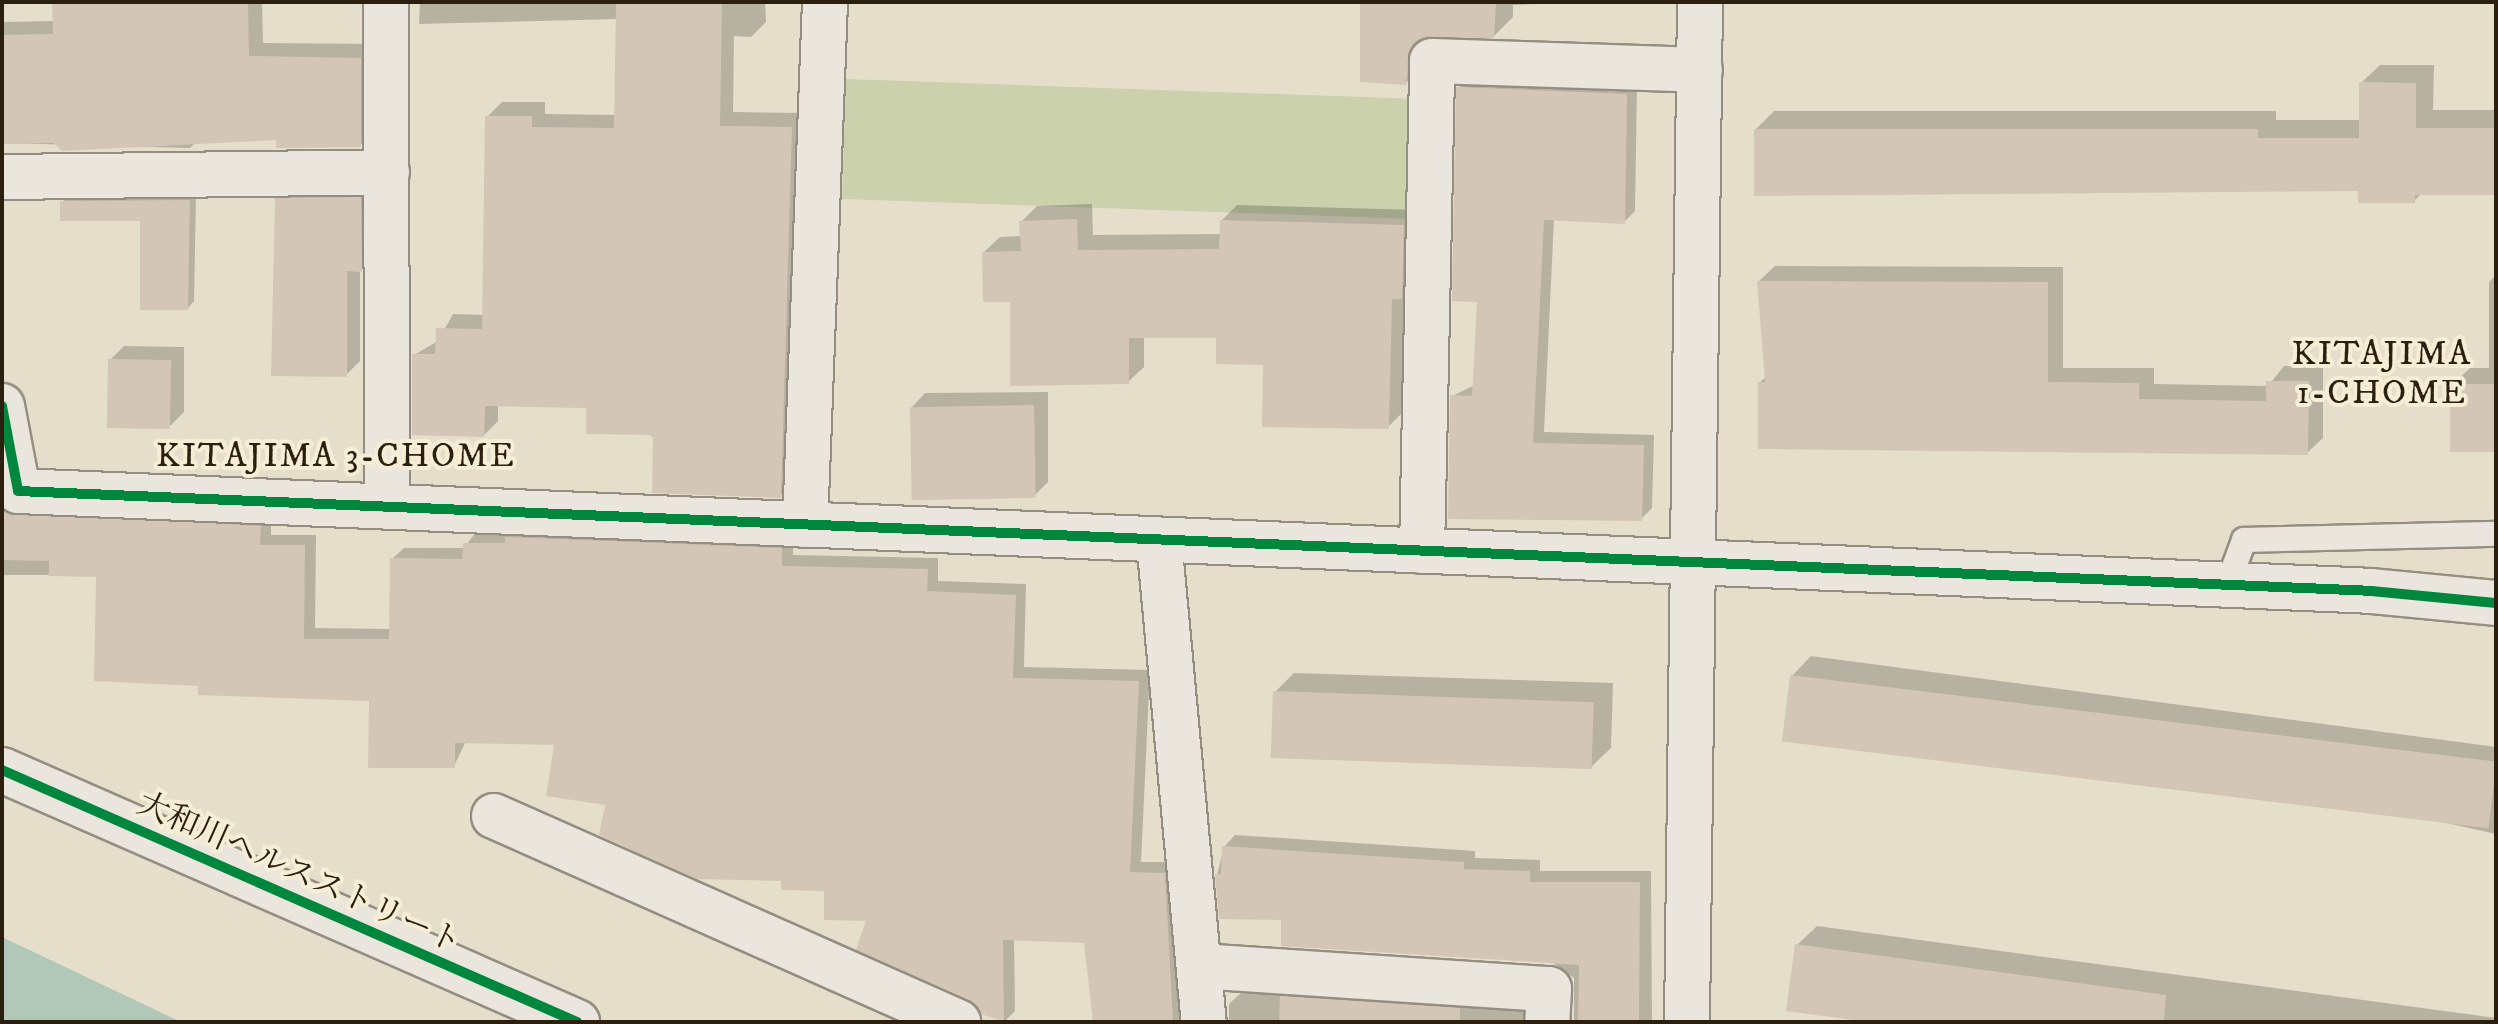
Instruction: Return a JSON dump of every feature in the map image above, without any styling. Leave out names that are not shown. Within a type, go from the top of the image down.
[{"type":"street","points":[[386,2],[387,506]]},
{"type":"street","points":[[805,525],[825,2]]},
{"type":"street","points":[[1687,1022],[1696,561],[1700,2]]},
{"type":"street","points":[[1422,551],[1432,61],[1700,70]]},
{"type":"street","points":[[2,177],[387,172]]},
{"type":"street","points":[[2,406],[18,491],[1696,561],[2227,586],[2496,603]]},
{"type":"street","points":[[1159,540],[1204,1022]]},
{"type":"street","name":"大和川ヘルスストリート","points":[[2,770],[577,1022]]},
{"type":"street","points":[[494,816],[958,1022]]},
{"type":"street","points":[[1199,966],[1549,989],[1547,1022]]},
{"type":"lane","points":[[2227,586],[2244,540],[2496,534]]},
{"type":"shaded area","points":[[846,79],[1421,99],[1416,219],[842,199]]},
{"type":"shaded area","points":[[2,937],[181,1022],[2,1022]]},
{"type":"building","points":[[52,2],[248,2],[249,56],[361,58],[361,147],[276,148],[276,140],[62,151],[54,143],[2,144],[2,35],[53,34]]},
{"type":"building","points":[[616,2],[722,2],[720,126],[792,127],[781,498],[652,493],[653,435],[586,434],[586,408],[485,406],[484,437],[412,435],[412,354],[435,354],[436,328],[482,329],[485,116],[532,116],[532,127],[614,128]]},
{"type":"building","points":[[1360,2],[1496,2],[1494,38],[1421,39],[1410,49],[1406,85],[1360,82]]},
{"type":"building","points":[[2359,82],[2416,83],[2416,128],[2496,128],[2496,195],[2415,195],[2415,203],[2358,203],[2358,191],[1754,196],[1754,129],[2258,129],[2258,138],[2359,138]]},
{"type":"building","points":[[1456,87],[1627,94],[1625,224],[1544,220],[1533,443],[1644,445],[1642,521],[1448,519],[1450,395],[1472,396],[1477,302],[1452,301]]},
{"type":"building","points":[[361,197],[362,272],[347,271],[347,377],[271,376],[275,198]]},
{"type":"building","points":[[190,200],[188,310],[140,310],[140,221],[60,221],[60,201]]},
{"type":"building","points":[[1077,219],[1078,250],[1219,249],[1220,220],[1404,225],[1402,299],[1392,299],[1389,429],[1262,427],[1263,365],[1216,364],[1216,338],[1129,338],[1129,384],[1010,386],[1010,302],[983,302],[982,252],[1021,251],[1019,221]]},
{"type":"building","points":[[1757,281],[2048,282],[2048,382],[2139,383],[2139,399],[2266,401],[2266,381],[2309,381],[2308,455],[1758,449],[1758,382],[1765,382]]},
{"type":"building","points":[[108,359],[171,360],[170,429],[107,428]]},
{"type":"building","points":[[2450,384],[2496,384],[2496,452],[2450,452]]},
{"type":"building","points":[[1034,405],[1036,498],[912,500],[910,407]]},
{"type":"building","points":[[2,510],[261,526],[260,545],[305,545],[304,639],[389,639],[390,558],[462,559],[463,543],[505,543],[505,537],[782,548],[782,566],[928,569],[927,591],[1016,595],[1013,678],[1139,681],[1130,872],[1165,873],[1173,1022],[1093,1022],[1084,943],[1003,940],[1004,1022],[981,1014],[968,999],[856,950],[866,921],[824,920],[824,891],[781,890],[781,881],[697,879],[599,835],[605,805],[546,796],[554,745],[455,743],[455,768],[368,768],[369,701],[198,695],[198,686],[94,681],[96,577],[49,576],[49,561],[2,560]]},
{"type":"building","points":[[1790,675],[2496,762],[2489,828],[1782,742]]},
{"type":"building","points":[[1273,691],[1594,702],[1591,769],[1271,758]]},
{"type":"building","points":[[1222,846],[1464,862],[1464,869],[1530,871],[1530,882],[1640,882],[1639,1022],[1578,1022],[1579,965],[1281,946],[1281,920],[1219,919],[1215,874],[1221,874]]},
{"type":"building","points":[[1795,944],[2166,995],[2164,1022],[1868,1022],[1786,1011]]},
{"type":"building","points":[[1280,996],[1460,1008],[1460,1022],[1279,1022]]},
{"type":"cycle path","points":[[2,406],[18,491],[2371,591],[2496,603]]},
{"type":"cycle path","points":[[2,770],[577,1022]]},
{"type":"district","name":"KITAJIMA 1-CHOME","points":[[2382,374]]},
{"type":"district","name":"KITAJIMA 3-CHOME","points":[[336,457]]}]
